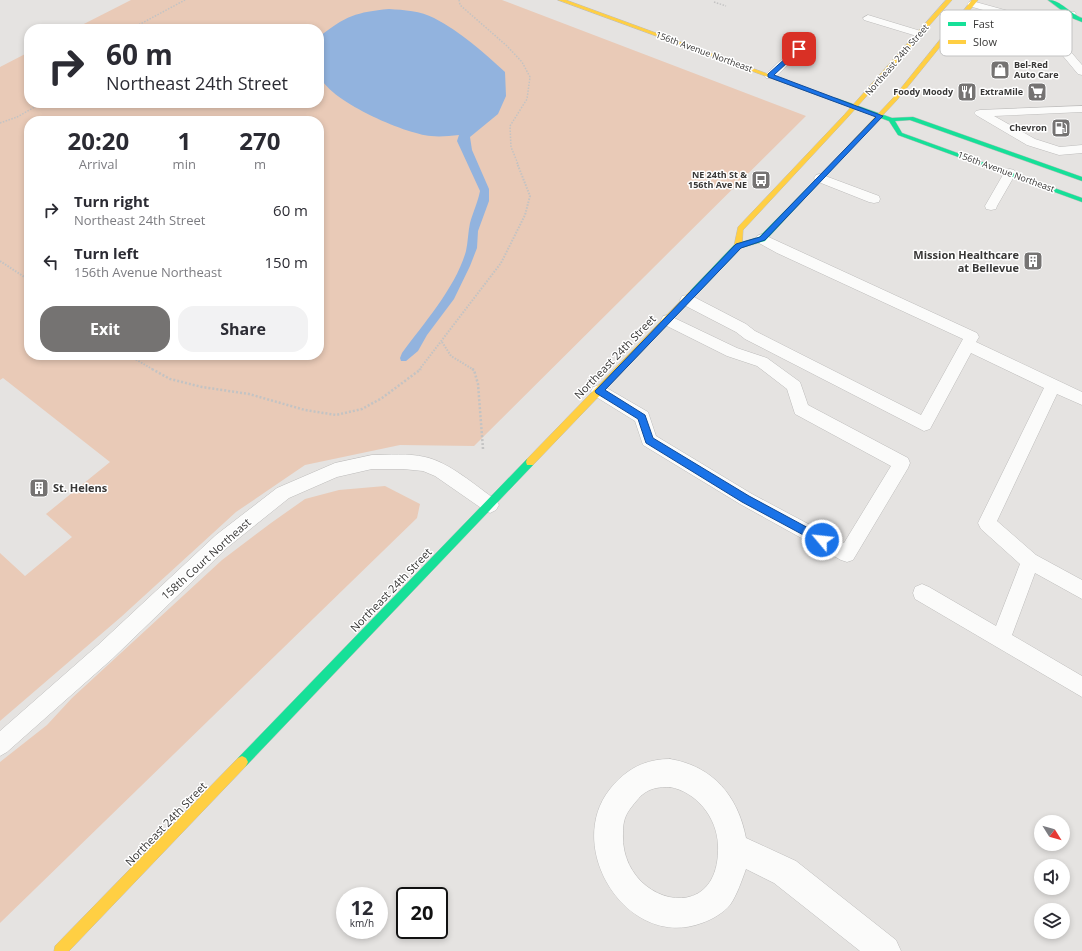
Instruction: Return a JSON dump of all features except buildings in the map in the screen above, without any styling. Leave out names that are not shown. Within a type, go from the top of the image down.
[{"type":"main road","name":"156th Avenue Northeast","points":[[562,0],[891,120],[911,118],[1082,179]]},
{"type":"main road","name":"Northeast 24th Street","points":[[940,10],[949,0]]},
{"type":"main road","points":[[1052,0],[1064,10]]},
{"type":"main road","name":"Northeast 24th Street","points":[[968,10],[974,2]]},
{"type":"main road","name":"Northeast 24th Street","points":[[60,951],[738,246],[740,229],[856,107],[940,11]]},
{"type":"main road","name":"Northeast 24th Street","points":[[762,239],[880,116],[940,44]]},
{"type":"main road","name":"156th Avenue Northeast","points":[[891,120],[900,134],[1082,200]]},
{"type":"main road","points":[[738,246],[762,239]]},
{"type":"street","points":[[670,773],[688,778],[706,789],[719,805],[729,825],[733,847],[731,869],[722,888],[709,904],[691,913],[670,914],[650,908],[632,895],[618,877],[610,856],[608,834],[612,813],[621,795],[635,782],[651,774],[670,773]]},
{"type":"street","points":[[733,847],[785,872],[885,951]]},
{"type":"lane","points":[[974,2],[997,10]]},
{"type":"lane","points":[[868,18],[920,34]]},
{"type":"lane","points":[[770,76],[799,49]]},
{"type":"lane","points":[[1069,56],[1082,72]]},
{"type":"lane","points":[[1082,109],[980,113],[1031,142],[1060,151],[1082,149]]},
{"type":"lane","points":[[1021,157],[1031,142]]},
{"type":"lane","points":[[991,206],[1010,173]]},
{"type":"lane","points":[[820,178],[874,199]]},
{"type":"lane","points":[[687,300],[741,328],[750,335],[924,424],[972,337],[782,250],[762,239]]},
{"type":"lane","points":[[599,391],[642,417],[649,440],[746,499],[847,554],[902,463],[801,409],[794,386],[762,362],[732,352],[668,320]]},
{"type":"lane","points":[[968,345],[1082,399]]},
{"type":"lane","points":[[1053,385],[987,523],[1030,561],[1082,590]]},
{"type":"lane","name":"158th Court Northeast","points":[[0,745],[105,652],[222,541],[282,493],[335,470],[372,462],[403,462],[425,464],[441,471],[490,505]]},
{"type":"lane","points":[[1000,639],[1030,561]]},
{"type":"lane","points":[[922,592],[1082,687]]},
{"type":"path","points":[[139,24],[185,0]]},
{"type":"path","points":[[137,360],[170,378],[202,387],[249,394],[305,410],[336,415],[362,409],[382,398],[422,368],[501,263],[525,215],[530,196],[511,147],[510,126],[527,99],[530,78],[522,62],[496,36],[460,5],[459,0]]},
{"type":"path","points":[[714,2],[726,6]]},
{"type":"path","points":[[0,123],[17,117],[33,108]]},
{"type":"path","points":[[0,261],[24,277]]},
{"type":"path","points":[[442,342],[451,356],[474,370],[478,384],[483,448]]},
{"type":"shaded area","points":[[131,0],[502,0],[806,116],[474,446],[400,445],[305,465],[236,512],[121,617],[0,721],[0,553],[25,576],[72,537],[46,514],[110,462],[3,378],[0,380],[0,67],[24,55],[24,108],[324,108],[324,24],[84,24]]},
{"type":"shaded area","points":[[385,486],[420,504],[417,518],[0,923],[0,762],[47,725],[72,698],[222,560],[271,523],[305,499],[339,490]]},
{"type":"water","points":[[389,9],[406,10],[418,12],[434,18],[463,36],[505,72],[506,96],[498,114],[470,137],[472,150],[489,189],[489,201],[478,231],[477,248],[454,299],[427,335],[418,351],[406,361],[401,361],[400,358],[402,353],[455,278],[466,251],[470,223],[480,191],[457,141],[459,135],[431,136],[404,129],[351,105],[325,84],[324,33],[336,24],[352,16]]},
{"type":"traffic: fast","points":[[1051,0],[1065,10]]},
{"type":"traffic: fast","points":[[1072,16],[1082,20]]},
{"type":"traffic: fast","points":[[836,100],[891,120],[911,118],[1082,179]]},
{"type":"traffic: fast","points":[[891,120],[900,134],[1082,200]]},
{"type":"traffic: fast","points":[[693,293],[738,246],[762,239],[832,166]]},
{"type":"traffic: fast","points":[[242,762],[530,462]]},
{"type":"traffic: slow","points":[[561,0],[836,100]]},
{"type":"traffic: slow","points":[[940,10],[949,0]]},
{"type":"traffic: slow","points":[[967,10],[975,0]]},
{"type":"traffic: slow","points":[[738,246],[740,229],[846,116],[940,10]]},
{"type":"traffic: slow","points":[[832,166],[895,99],[940,43]]},
{"type":"traffic: slow","points":[[530,462],[693,293]]},
{"type":"traffic: slow","points":[[60,951],[242,762]]},
{"type":"place","name":"Bel-Red Auto Care","points":[[1000,70]]},
{"type":"place","name":"Foody Moody","points":[[967,92]]},
{"type":"place","name":"ExtraMile","points":[[1037,92]]},
{"type":"place","name":"Chevron","points":[[1061,128]]},
{"type":"place","name":"NE 24th St & 156th Ave NE","points":[[761,180]]},
{"type":"place","name":"Mission Healthcare at Bellevue","points":[[1033,261]]},
{"type":"place","name":"St. Helens","points":[[39,488]]},
{"type":"route","points":[[799,49],[770,76],[880,116],[762,239],[738,246],[599,391],[642,417],[649,440],[746,499],[822,540]]}]
